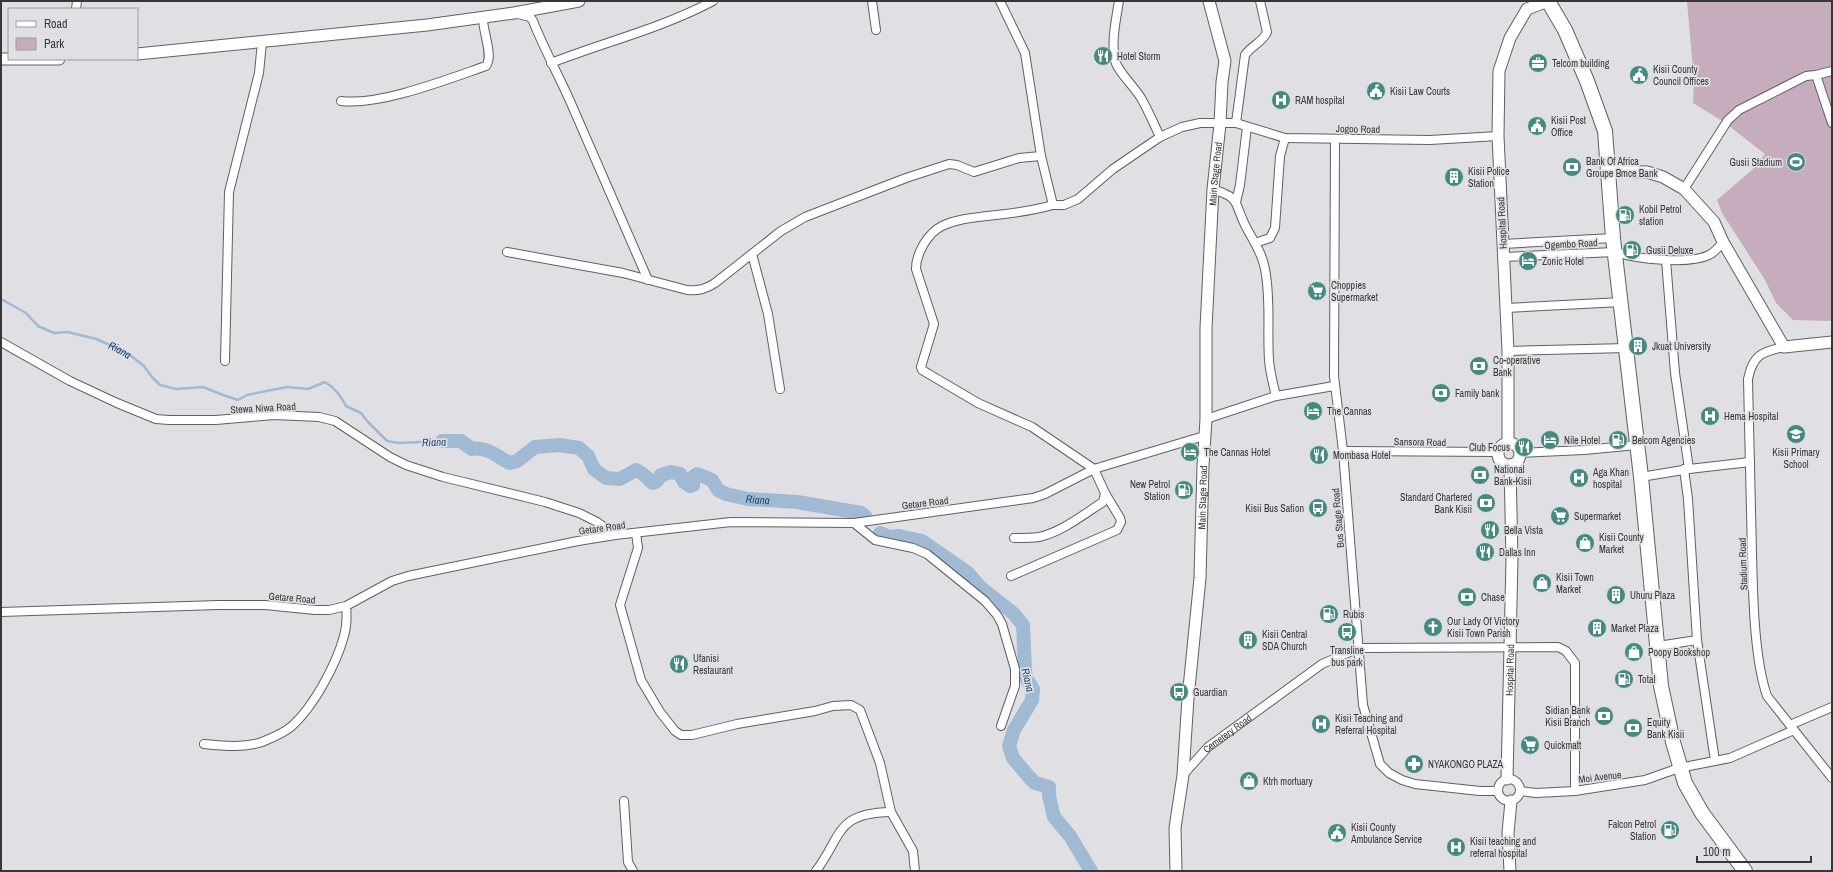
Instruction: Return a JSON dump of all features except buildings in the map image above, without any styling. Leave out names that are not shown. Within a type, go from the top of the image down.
[{"type":"highway","points":[[1548,1],[1565,30],[1598,109],[1605,131],[1614,238],[1621,254],[1622,302],[1641,477],[1661,686],[1679,768],[1685,783],[1702,813],[1745,871]]},
{"type":"street","points":[[138,54],[427,25],[514,13],[556,3],[579,1]]},
{"type":"street","points":[[551,63],[665,24],[713,1]]},
{"type":"street","points":[[872,1],[876,30]]},
{"type":"street","points":[[1000,1],[1025,53],[1041,156],[1053,205]]},
{"type":"street","points":[[1119,1],[1114,44],[1115,61],[1119,70],[1129,80],[1141,98],[1160,137]]},
{"type":"street","name":"Main Stage Road","points":[[1184,775],[1188,698],[1200,578],[1204,436],[1206,420],[1206,328],[1213,189],[1225,61],[1209,1]]},
{"type":"street","points":[[1236,124],[1245,55],[1265,37],[1267,32],[1260,1]]},
{"type":"street","name":"Hospital Road","points":[[1508,442],[1508,351],[1498,136],[1499,71],[1514,30],[1527,9],[1548,1]]},
{"type":"street","points":[[514,13],[530,17],[570,100],[648,280]]},
{"type":"street","points":[[341,101],[356,102],[394,95],[437,83],[486,66],[489,62],[489,56],[482,23],[483,17]]},
{"type":"street","points":[[225,361],[229,192],[260,73],[262,42]]},
{"type":"street","points":[[1684,189],[1728,120],[1739,110],[1806,76],[1832,71]]},
{"type":"street","points":[[1816,75],[1832,123]]},
{"type":"street","name":"Jogoo Road","points":[[1094,469],[1032,427],[978,404],[925,372],[921,367],[934,324],[916,269],[916,264],[918,256],[928,238],[941,226],[952,222],[1028,211],[1053,205],[1064,205],[1078,199],[1113,170],[1160,137],[1182,127],[1200,123],[1236,124],[1285,138],[1430,140],[1498,136]]},
{"type":"street","points":[[1236,202],[1240,185],[1247,127]]},
{"type":"street","points":[[1255,243],[1270,238],[1275,228],[1280,156],[1285,138]]},
{"type":"street","name":"Bus Stage Road","points":[[1335,139],[1334,386],[1343,451],[1363,705],[1380,764],[1389,773],[1402,780],[1415,784],[1480,791],[1498,791]]},
{"type":"street","points":[[507,252],[623,273],[687,290],[697,291],[707,288],[715,283],[791,223],[906,178],[949,164],[957,165],[974,172],[1020,158],[1041,156]]},
{"type":"street","points":[[1608,171],[1647,172],[1663,177],[1684,189],[1714,222],[1723,242],[1784,347],[1832,342]]},
{"type":"street","points":[[1213,189],[1230,195],[1236,202],[1265,268],[1269,310],[1269,358],[1276,396]]},
{"type":"street","points":[[1503,244],[1614,238]]},
{"type":"street","name":"Ogembo Road","points":[[1504,257],[1621,254],[1666,260],[1695,259],[1709,255],[1723,242]]},
{"type":"street","points":[[752,254],[768,314],[780,389]]},
{"type":"street","points":[[1666,260],[1675,373],[1686,469],[1697,640],[1715,761]]},
{"type":"street","points":[[1506,308],[1622,302]]},
{"type":"street","name":"Stewa Niwa Road","points":[[1,342],[70,380],[117,403],[156,418],[169,420],[216,420],[274,415],[319,417],[335,421],[390,457],[406,465],[443,477],[545,502],[585,516],[597,522],[615,535]]},
{"type":"street","name":"Stadium Road","points":[[1784,347],[1764,351],[1751,366],[1748,379],[1753,590],[1764,686],[1767,696],[1832,778]]},
{"type":"street","points":[[1508,351],[1627,348]]},
{"type":"street","points":[[1206,420],[1276,396],[1334,386]]},
{"type":"street","name":"Getare Road","points":[[1,612],[218,605],[265,605],[329,610],[346,606],[392,582],[408,576],[578,541],[615,535],[731,522],[854,523],[1033,498],[1045,494],[1094,469],[1204,436]]},
{"type":"street","points":[[1508,442],[1518,446],[1520,453],[1518,460],[1510,465],[1500,461],[1498,452],[1501,445],[1508,442]]},
{"type":"street","points":[[1520,453],[1584,450],[1637,445]]},
{"type":"street","name":"Sansora Road","points":[[1343,451],[1498,452]]},
{"type":"street","points":[[1641,477],[1686,469],[1750,462]]},
{"type":"street","name":"Hospital Road","points":[[1507,779],[1512,559],[1510,465]]},
{"type":"street","points":[[1011,576],[1117,530],[1121,522],[1120,518],[1105,493],[1094,469]]},
{"type":"street","points":[[1014,538],[1039,537],[1052,532],[1103,502],[1105,493]]},
{"type":"street","points":[[854,523],[875,540],[913,548],[926,554],[985,601],[997,614],[1002,624],[1015,669],[1015,686],[1001,726]]},
{"type":"street","points":[[636,533],[638,548],[620,605],[641,680],[660,712],[675,731],[680,735],[692,735],[737,724],[815,711],[833,706],[856,706],[860,710],[875,750],[888,794],[891,812],[913,851],[915,871]]},
{"type":"street","points":[[204,744],[247,746],[277,736],[291,726],[304,713],[315,697],[334,663],[344,636],[346,606]]},
{"type":"street","points":[[1658,646],[1697,640]]},
{"type":"street","points":[[1359,648],[1558,647],[1566,651],[1575,663],[1576,791]]},
{"type":"street","name":"Cemetery Road","points":[[1184,775],[1208,747],[1322,664],[1359,648]]},
{"type":"street","name":"Moi Avenue","points":[[1520,790],[1536,793],[1576,791],[1638,782],[1679,768],[1730,758],[1832,707]]},
{"type":"street","points":[[1176,871],[1175,828],[1184,775]]},
{"type":"street","points":[[1507,779],[1516,781],[1520,790],[1517,797],[1511,801],[1504,799],[1498,791],[1500,784],[1507,779]]},
{"type":"street","points":[[624,801],[628,862],[633,871]]},
{"type":"street","points":[[1510,871],[1508,833],[1511,801]]},
{"type":"street","points":[[816,871],[836,836],[847,824],[867,814],[891,812]]},
{"type":"green space","name":"Gusii Stadium","points":[[1687,1],[1832,1],[1832,321],[1793,320],[1776,303],[1765,280],[1722,213],[1717,200],[1753,169],[1765,154],[1724,122],[1693,103],[1694,80]]},
{"type":"waterway","name":"Riana","points":[[1,299],[26,313],[38,326],[54,333],[68,332],[96,339],[117,348],[144,366],[160,385],[176,389],[203,387],[238,400],[247,395],[287,387],[308,389],[325,382],[337,392],[346,406],[361,413],[387,441],[399,443],[442,441]]},
{"type":"waterway","name":"Riana","points":[[442,441],[461,441],[472,449],[482,449],[510,463],[517,461],[535,447],[560,445],[579,448],[588,456],[594,469],[606,478],[620,479],[636,470],[653,483],[657,481],[661,475],[671,472],[680,474],[684,482],[690,486],[693,485],[692,478],[697,474],[712,480],[718,490],[726,494],[748,499],[797,502],[861,513],[865,516]]},
{"type":"waterway","name":"Riana","points":[[880,533],[889,537],[899,536],[922,541],[968,573],[981,588],[1013,613],[1023,625],[1025,670],[1026,678],[1033,689],[1032,700],[1014,730],[1009,746],[1013,758],[1029,777],[1035,783],[1049,787],[1049,796],[1054,817],[1070,836],[1091,871]]},
{"type":"place","name":"Hotel Storm","points":[[1103,56]]},
{"type":"place","name":"Telcom building","points":[[1538,63]]},
{"type":"place","name":"Kisii County Council Offices","points":[[1639,75]]},
{"type":"place","name":"Kisii Law Courts","points":[[1376,91]]},
{"type":"place","name":"RAM hospital","points":[[1281,100]]},
{"type":"place","name":"Kisii Post Office","points":[[1537,126]]},
{"type":"place","name":"Gusii Stadium","points":[[1796,162]]},
{"type":"place","name":"Bank Of Africa Groupe Bmce Bank","points":[[1572,167]]},
{"type":"place","name":"Kisii Police Station","points":[[1454,177]]},
{"type":"place","name":"Kobil Petrol station","points":[[1625,215]]},
{"type":"place","name":"Gusii Deluxe","points":[[1632,250]]},
{"type":"place","name":"Zonic Hotel","points":[[1528,261]]},
{"type":"place","name":"Choppies Supermarket","points":[[1317,291]]},
{"type":"place","name":"Jkuat University","points":[[1638,346]]},
{"type":"place","name":"Co-operative Bank","points":[[1479,366]]},
{"type":"place","name":"Family bank","points":[[1441,393]]},
{"type":"place","name":"The Cannas","points":[[1313,411]]},
{"type":"place","name":"Hema Hospital","points":[[1710,416]]},
{"type":"place","name":"Kisii Primary School","points":[[1796,434]]},
{"type":"place","name":"Nile Hotel","points":[[1550,440]]},
{"type":"place","name":"Belcom Agencies","points":[[1618,440]]},
{"type":"place","name":"Club Focus","points":[[1524,447]]},
{"type":"place","name":"The Cannas Hotel","points":[[1190,452]]},
{"type":"place","name":"Mombasa Hotel","points":[[1319,455]]},
{"type":"place","name":"National Bank-Kisii","points":[[1480,475]]},
{"type":"place","name":"Aga Khan hospital","points":[[1579,478]]},
{"type":"place","name":"New Petrol Station","points":[[1184,490]]},
{"type":"place","name":"Standard Chartered Bank Kisii","points":[[1486,503]]},
{"type":"place","name":"Kisii Bus Sation","points":[[1318,508]]},
{"type":"place","name":"Supermarket","points":[[1560,516]]},
{"type":"place","name":"Bella Vista","points":[[1490,530]]},
{"type":"place","name":"Kisii County Market","points":[[1585,543]]},
{"type":"place","name":"Dallas Inn","points":[[1485,552]]},
{"type":"place","name":"Kisii Town Market","points":[[1542,583]]},
{"type":"place","name":"Uhuru Plaza","points":[[1616,595]]},
{"type":"place","name":"Chase","points":[[1467,597]]},
{"type":"place","name":"Rubis","points":[[1329,614]]},
{"type":"place","name":"Our Lady Of Victory Kisii Town Parish","points":[[1433,627]]},
{"type":"place","name":"Market Plaza","points":[[1597,628]]},
{"type":"place","name":"Transline bus park","points":[[1347,632]]},
{"type":"place","name":"Kisii Central SDA Church","points":[[1248,640]]},
{"type":"place","name":"Poopy Bookshop","points":[[1634,652]]},
{"type":"place","name":"Ufanisi Restaurant","points":[[679,664]]},
{"type":"place","name":"Total","points":[[1624,679]]},
{"type":"place","name":"Guardian","points":[[1179,692]]},
{"type":"place","name":"Sidian Bank Kisii Branch","points":[[1604,716]]},
{"type":"place","name":"Kisii Teaching and Referral Hospital","points":[[1321,724]]},
{"type":"place","name":"Equity Bank Kisii","points":[[1633,728]]},
{"type":"place","name":"Quickmatt","points":[[1530,745]]},
{"type":"place","name":"NYAKONGO PLAZA","points":[[1414,764]]},
{"type":"place","name":"Ktrh mortuary","points":[[1249,781]]},
{"type":"place","name":"Falcon Petrol Station","points":[[1670,830]]},
{"type":"place","name":"Kisii County Ambulance Service","points":[[1337,833]]},
{"type":"place","name":"Kisii teaching and referral hospital","points":[[1456,847]]}]
